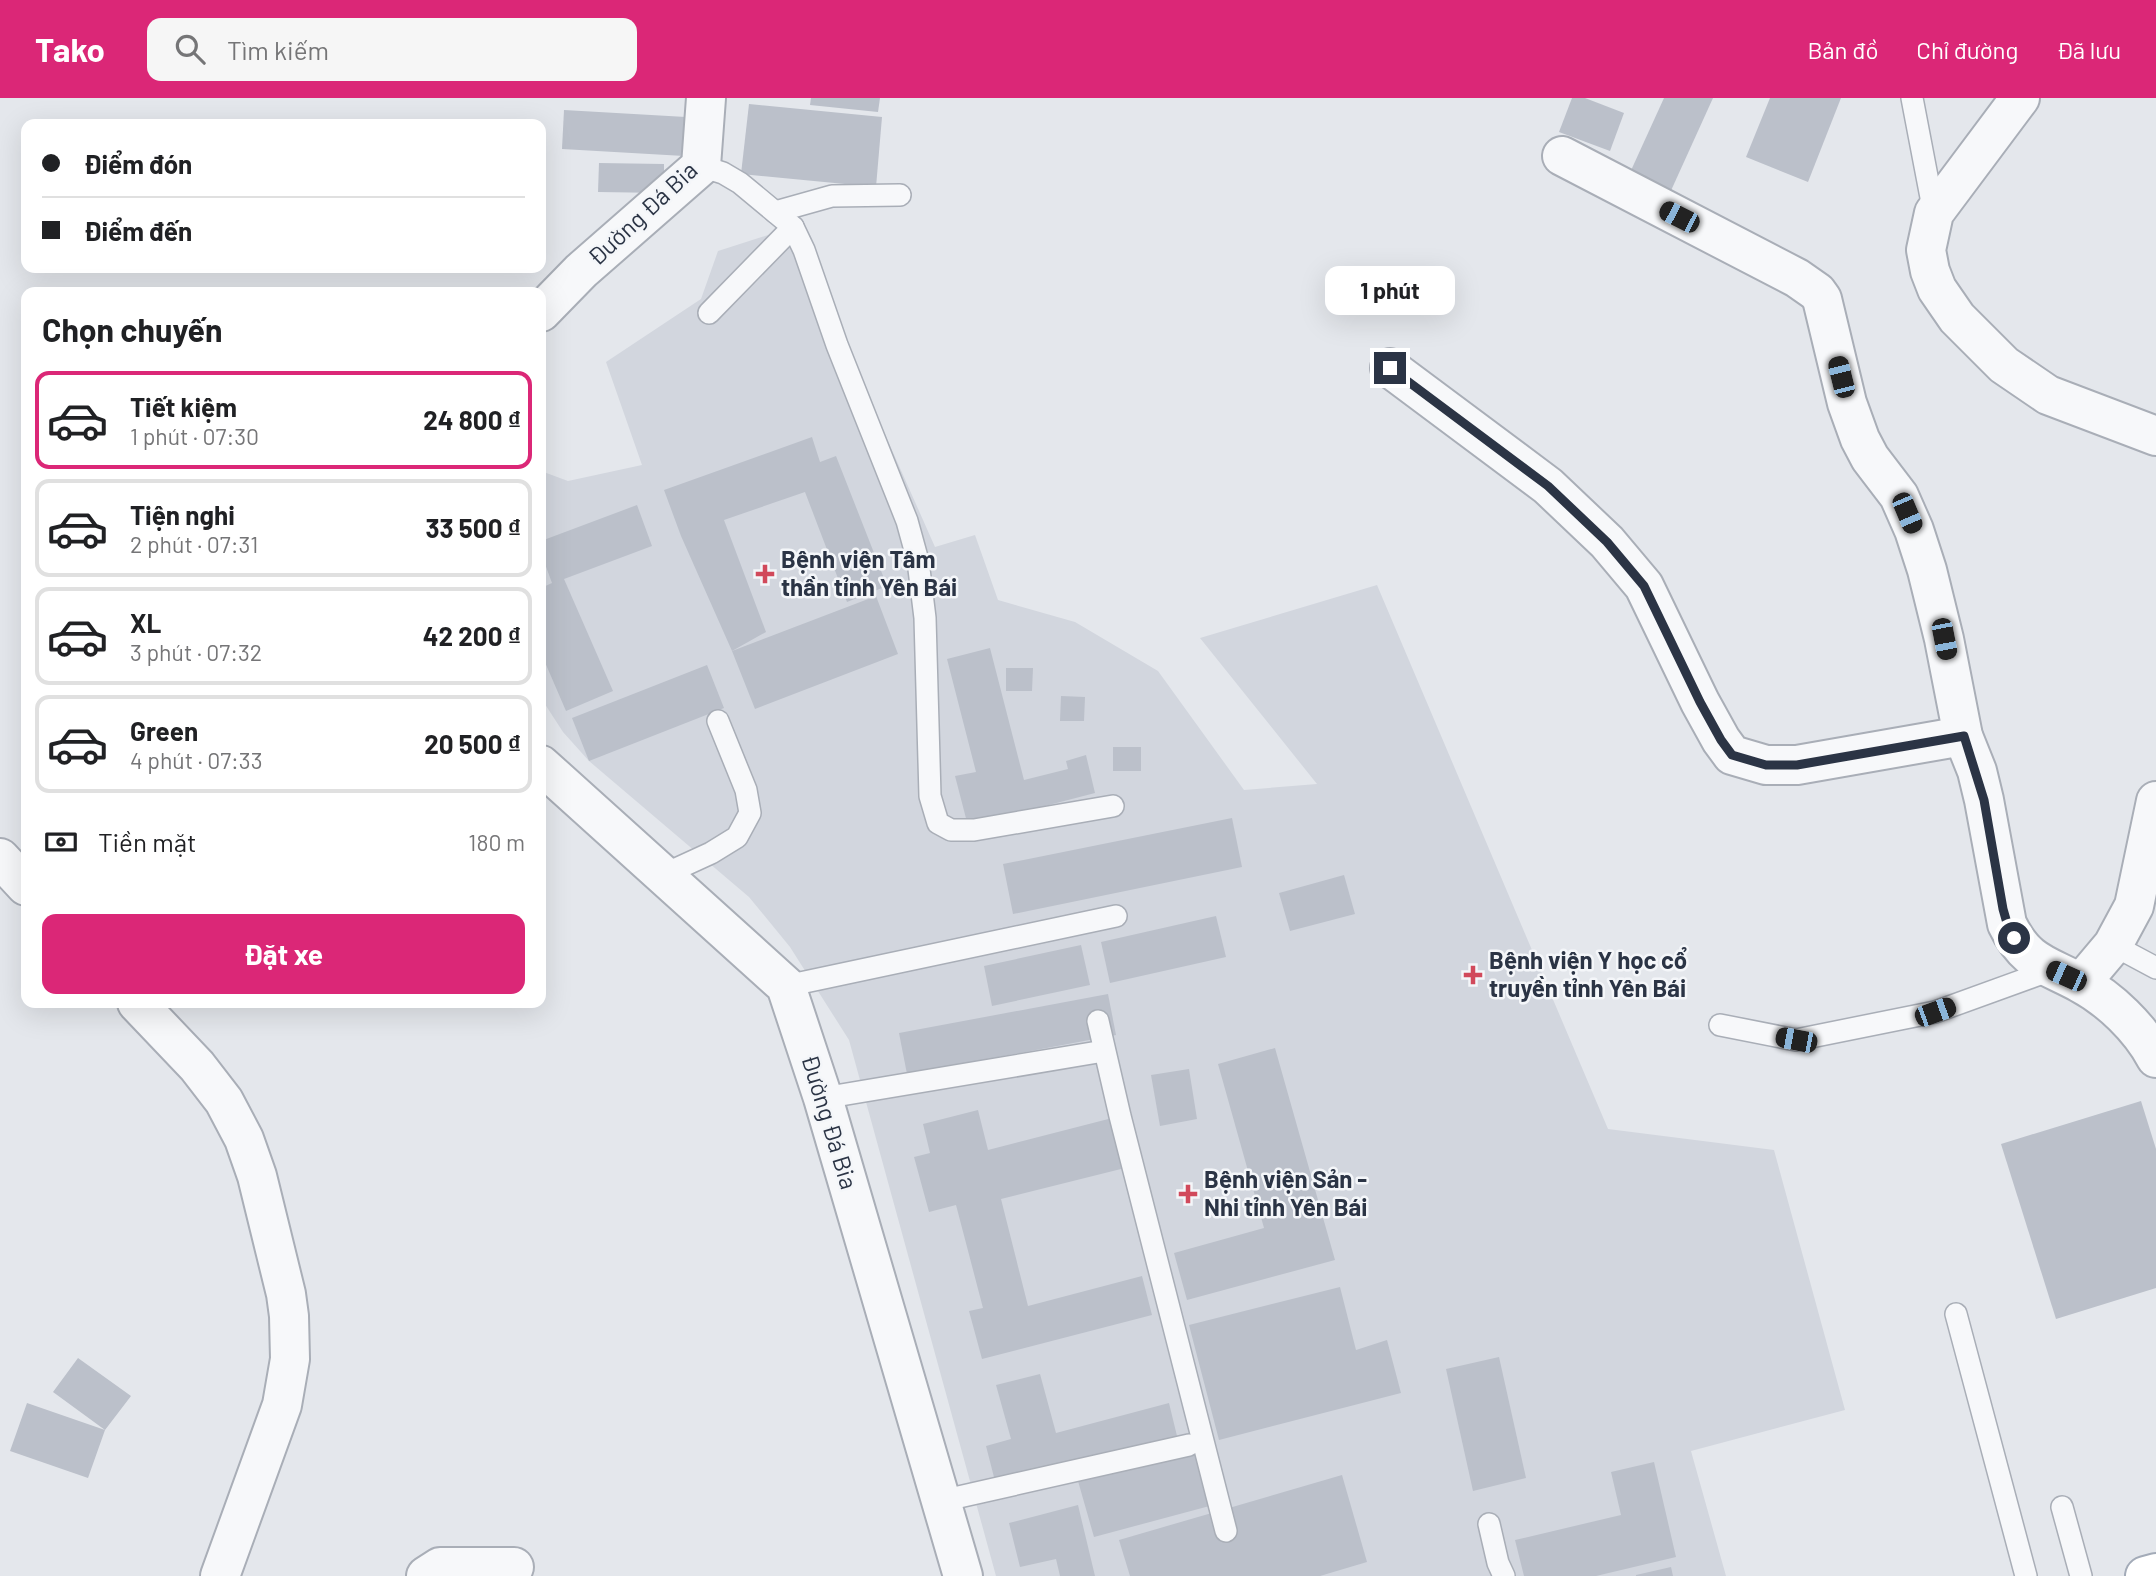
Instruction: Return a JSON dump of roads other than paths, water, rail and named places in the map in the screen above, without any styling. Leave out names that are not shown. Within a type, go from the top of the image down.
[{"type":"main road","points":[[2145,1576],[2156,1573]]},
{"type":"street","name":"Đường Đá Bia","points":[[546,307],[581,271],[701,166],[706,98]]},
{"type":"street","points":[[2020,98],[1934,213],[1926,250],[1937,289],[1957,317],[2004,365],[2048,395],[2156,436]]},
{"type":"street","points":[[1562,156],[1797,278],[1817,292],[1822,299],[1847,403],[1860,439],[1870,458],[1899,496],[1920,550],[1944,639],[1964,736],[1984,800],[2007,923],[2014,938],[2035,961],[2066,976],[2117,1010],[2135,1028],[2156,1058]]},
{"type":"street","points":[[1390,368],[1548,486],[1607,542],[1644,586],[1700,702],[1732,755],[1766,765],[1797,765],[1964,736]]},
{"type":"street","name":"Đường Đá Bia","points":[[546,769],[786,986],[823,1098],[963,1576]]},
{"type":"street","points":[[2066,976],[2113,945],[2121,932],[2134,906],[2156,801]]},
{"type":"street","points":[[0,859],[21,881]]},
{"type":"street","points":[[142,1008],[197,1066],[224,1101],[244,1139],[257,1176],[288,1305],[290,1359],[282,1405],[220,1576]]},
{"type":"street","points":[[426,1576],[440,1567],[514,1567]]},
{"type":"lane","points":[[1912,98],[1934,213]]},
{"type":"lane","points":[[701,166],[723,173],[740,183],[793,227],[907,521],[918,561],[925,618],[930,796],[938,823],[951,830],[974,830],[1113,806]]},
{"type":"lane","points":[[775,212],[832,196],[900,195]]},
{"type":"lane","points":[[709,313],[793,227]]},
{"type":"lane","points":[[663,874],[710,853],[737,837],[750,813],[746,790],[718,721]]},
{"type":"lane","points":[[786,986],[1116,916]]},
{"type":"lane","points":[[2113,945],[2156,968]]},
{"type":"lane","points":[[1720,1025],[1796,1040],[1935,1012],[2066,976]]},
{"type":"lane","points":[[1098,1021],[1226,1531]]},
{"type":"lane","points":[[823,1098],[1104,1051]]},
{"type":"lane","points":[[1956,1314],[2026,1576]]},
{"type":"lane","points":[[941,1501],[1189,1445]]},
{"type":"lane","points":[[2062,1507],[2081,1576]]},
{"type":"lane","points":[[1489,1524],[1498,1563],[1504,1576]]},
{"type":"place","name":"Bệnh viện Tâm thần tỉnh Yên Bái","points":[[765,574]]},
{"type":"place","name":"Bệnh viện Y học cổ truyền tỉnh Yên Bái","points":[[1473,975]]},
{"type":"place","name":"Bệnh viện Sản - Nhi tỉnh Yên Bái","points":[[1188,1194]]}]
